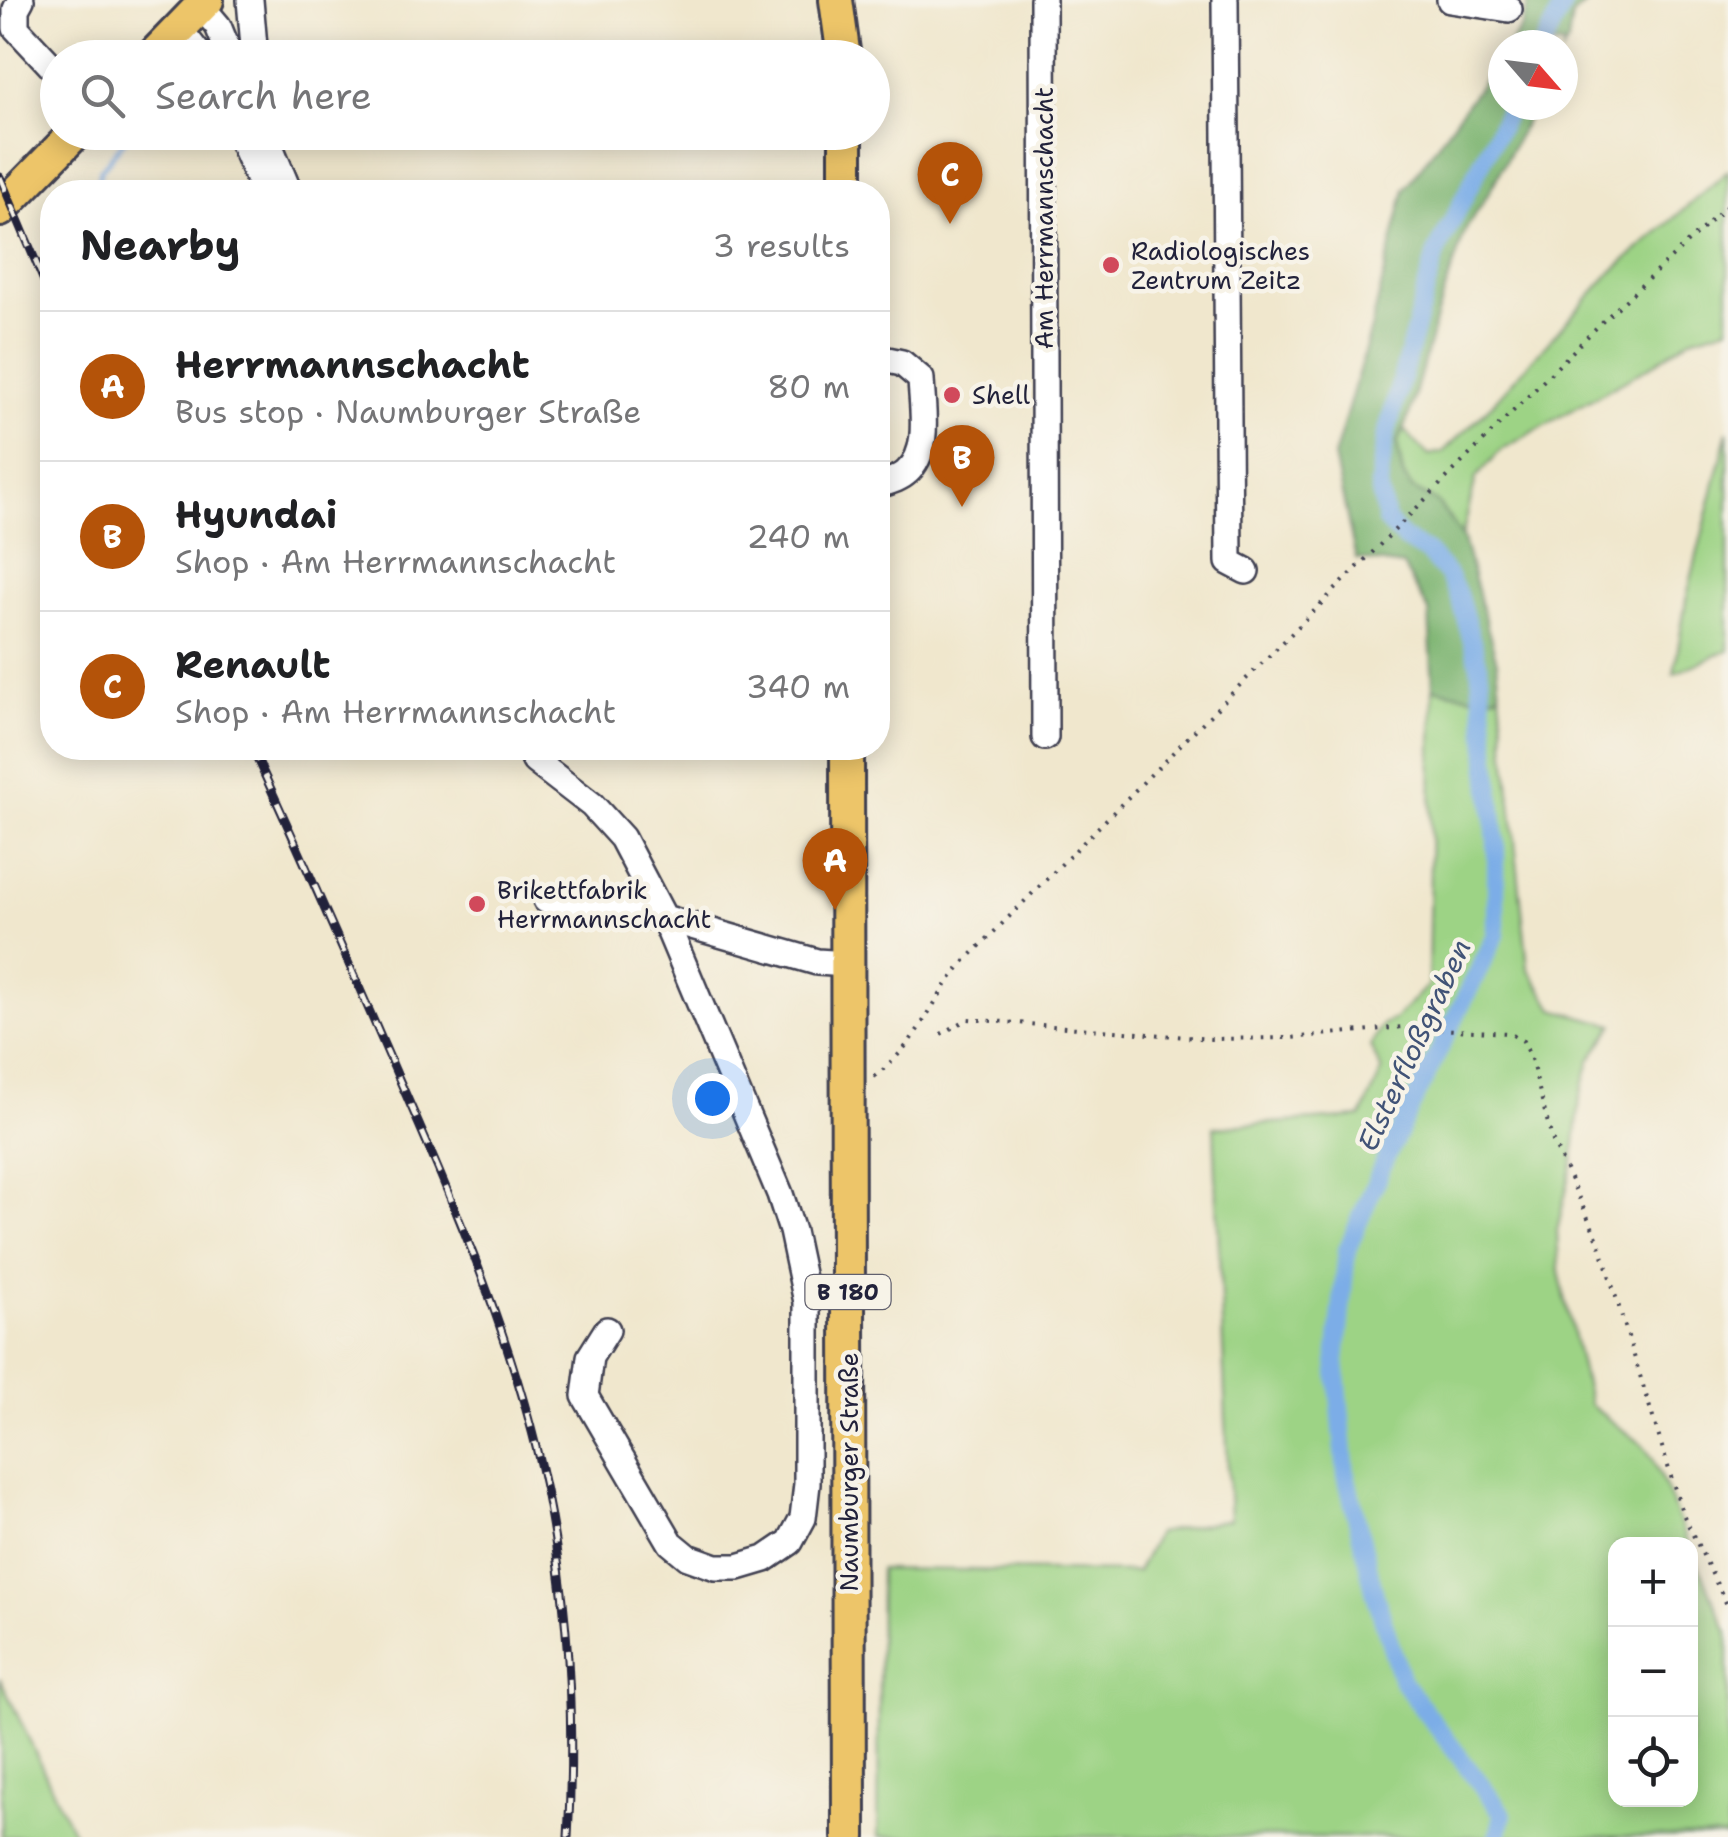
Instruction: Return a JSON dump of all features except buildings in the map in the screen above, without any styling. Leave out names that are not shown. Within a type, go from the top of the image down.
[{"type":"main road","points":[[836,0],[842,40]]},
{"type":"main road","points":[[168,40],[195,11]]},
{"type":"main road","points":[[0,210],[59,150]]},
{"type":"main road","points":[[846,150],[846,180]]},
{"type":"main road","name":"Naumburger Straße","points":[[847,760],[850,1837]]},
{"type":"street","points":[[21,0],[16,9],[16,28],[40,53]]},
{"type":"street","points":[[250,0],[253,40]]},
{"type":"street","name":"Am Herrmannschacht","points":[[1044,0],[1045,737]]},
{"type":"street","points":[[1225,0],[1229,562],[1246,571]]},
{"type":"street","points":[[1450,0],[1509,9]]},
{"type":"street","points":[[195,11],[199,40]]},
{"type":"street","points":[[195,11],[218,26],[224,40]]},
{"type":"street","points":[[251,150],[273,180]]},
{"type":"street","points":[[269,150],[277,180]]},
{"type":"street","points":[[890,360],[902,362],[921,379],[920,454],[906,474],[890,480]]},
{"type":"street","points":[[535,760],[592,805],[622,838],[664,918],[780,1194],[807,1302],[807,1484],[803,1518],[790,1542],[766,1559],[716,1568],[688,1557],[671,1543],[585,1396],[590,1357],[607,1330]]},
{"type":"street","points":[[546,900],[664,918],[817,962],[847,964]]},
{"type":"path","points":[[864,1080],[895,1061],[910,1044],[946,982],[965,960],[1392,537],[1618,306],[1728,206]]},
{"type":"path","points":[[941,1034],[968,1019],[1212,1039],[1290,1038],[1403,1027],[1509,1033],[1522,1041],[1530,1055],[1552,1139],[1599,1242],[1682,1512],[1728,1607]]},
{"type":"green space","points":[[1529,0],[1590,0],[1572,16],[1570,30],[1520,30]]},
{"type":"green space","points":[[1488,74],[1488,120],[1526,120],[1466,229],[1409,416],[1397,443],[1403,475],[1412,489],[1437,502],[1462,536],[1497,662],[1500,694],[1482,698],[1433,688],[1429,611],[1403,566],[1356,559],[1334,457],[1405,189]]},
{"type":"green space","points":[[1728,171],[1728,327],[1691,338],[1652,365],[1501,450],[1476,478],[1462,536],[1437,502],[1412,489],[1403,475],[1397,443],[1403,429],[1428,455],[1443,452],[1481,416],[1610,274]]},
{"type":"green space","points":[[1728,431],[1728,650],[1674,674],[1686,600]]},
{"type":"green space","points":[[1433,688],[1482,698],[1500,694],[1528,968],[1554,1009],[1614,1025],[1590,1060],[1580,1097],[1573,1162],[1557,1230],[1559,1272],[1590,1405],[1642,1444],[1653,1459],[1686,1537],[1608,1537],[1608,1807],[1698,1807],[1698,1564],[1728,1633],[1728,1837],[878,1837],[880,1569],[1137,1572],[1157,1533],[1230,1519],[1214,1127],[1361,1117],[1382,1071],[1370,1046],[1383,1024],[1395,1019],[1428,985]]},
{"type":"green space","points":[[0,1678],[66,1818],[75,1837],[2,1837]]},
{"type":"waterway","name":"Elsterfloßgraben","points":[[1551,30],[1566,0]]},
{"type":"waterway","name":"Elsterfloßgraben","points":[[1498,1837],[1503,1814],[1402,1681],[1375,1594],[1346,1475],[1336,1361],[1347,1250],[1384,1162],[1496,935],[1496,842],[1479,665],[1458,594],[1448,575],[1428,553],[1404,539],[1386,521],[1379,486],[1385,439],[1436,253],[1503,120]]},
{"type":"waterway","points":[[98,180],[117,150]]},
{"type":"railway","points":[[0,177],[40,272]]},
{"type":"railway","points":[[257,760],[441,1174],[518,1383],[546,1491],[565,1620],[571,1750],[568,1837]]},
{"type":"place","name":"Renault","points":[[950,224]]},
{"type":"place","name":"Radiologisches Zentrum Zeitz","points":[[1111,265]]},
{"type":"place","name":"Shell","points":[[952,395]]},
{"type":"place","name":"Hyundai","points":[[962,507]]},
{"type":"place","name":"Brikettfabrik Herrmannschacht","points":[[477,904]]},
{"type":"place","name":"Herrmannschacht","points":[[835,910]]}]
